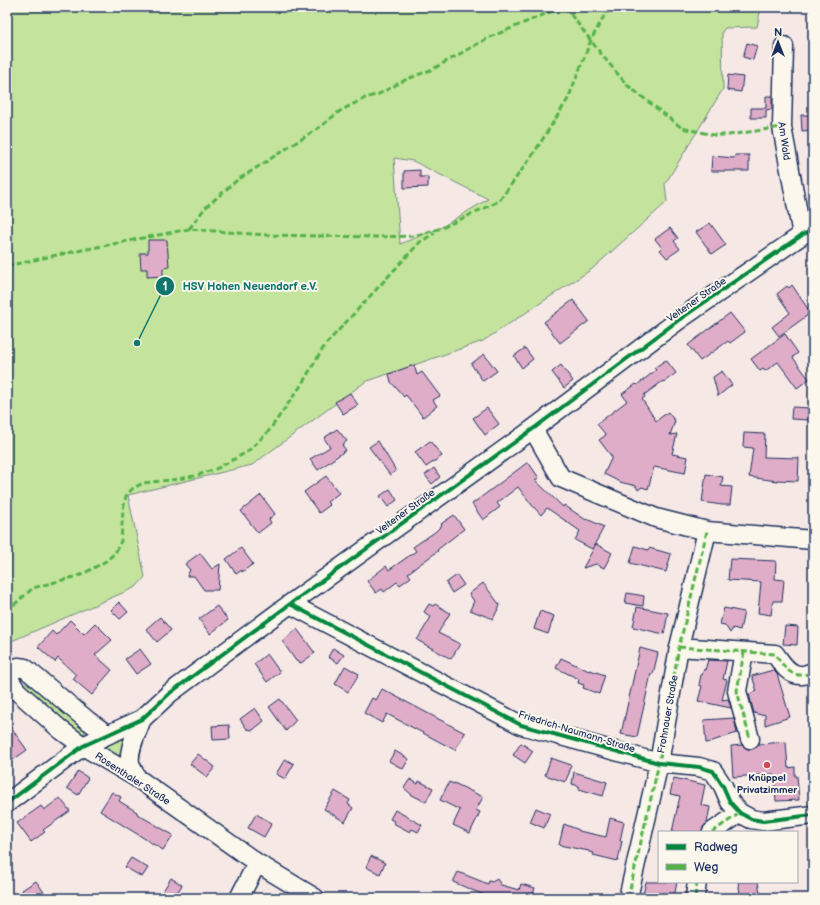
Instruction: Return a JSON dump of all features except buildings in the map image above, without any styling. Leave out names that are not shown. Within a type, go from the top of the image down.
[{"type":"street","name":"Am Wald","points":[[784,46],[782,127],[807,232]]},
{"type":"street","name":"Veltener Straße","points":[[7,803],[83,746],[142,719],[170,694],[290,604],[532,429],[680,319],[807,232]]},
{"type":"street","points":[[532,429],[561,478],[656,518],[707,531],[813,540]]},
{"type":"street","name":"Frohnauer Straße","points":[[628,898],[659,763],[679,647],[707,531]]},
{"type":"street","name":"Friedrich-Naumann-Straße","points":[[290,604],[521,725],[659,763],[699,767],[713,771],[723,786],[730,802],[740,813]]},
{"type":"street","points":[[679,647],[775,654],[784,666],[791,672],[800,676],[813,672]]},
{"type":"street","points":[[744,652],[737,690],[750,739]]},
{"type":"street","name":"Rosenthaler Straße","points":[[107,734],[87,720],[25,668],[18,667],[8,675],[10,681],[18,691],[61,730],[83,746],[137,778],[257,863],[315,898]]},
{"type":"street","points":[[137,778],[130,762],[131,750],[142,719]]},
{"type":"street","points":[[713,831],[740,813],[751,819],[763,821],[813,815]]},
{"type":"street","points":[[238,898],[257,863]]},
{"type":"green space","points":[[7,7],[761,7],[757,27],[725,28],[722,32],[723,89],[665,184],[667,202],[592,269],[483,341],[365,382],[252,465],[128,495],[145,577],[136,587],[7,643]],"holes":[[[394,158],[413,161],[488,199],[440,228],[400,244]]]},
{"type":"green space","points":[[29,680],[86,727],[84,735],[78,737],[22,686]]},
{"type":"green space","points":[[124,737],[122,761],[103,748]]},
{"type":"marked path","points":[[189,229],[205,208],[236,181],[320,127],[340,111],[365,98],[379,94],[405,80],[433,69],[488,38],[562,7]]},
{"type":"marked path","points":[[565,7],[627,85],[682,128],[714,135],[729,135],[782,127]]},
{"type":"marked path","points":[[7,266],[189,229],[266,235],[376,237],[413,236],[442,228],[499,201],[532,156],[568,99],[591,40],[609,7]]},
{"type":"marked path","points":[[7,611],[33,588],[81,575],[106,561],[115,553],[121,541],[123,509],[126,496],[132,489],[143,483],[179,479],[198,475],[218,468],[247,452],[268,432],[300,387],[325,345],[420,242],[435,233]]},
{"type":"marked path","points":[[628,898],[659,763],[679,647],[707,531]]},
{"type":"marked path","points":[[679,647],[775,654],[785,668],[792,673],[805,675],[813,672]]},
{"type":"marked path","points":[[744,652],[737,691],[750,739]]},
{"type":"marked path","points":[[713,831],[740,813]]},
{"type":"marked path","points":[[695,897],[697,883]]},
{"type":"cycle path","points":[[7,803],[83,746],[142,719],[170,693],[290,604],[533,429],[680,319],[802,235],[813,230]]},
{"type":"cycle path","points":[[290,604],[521,725],[659,763],[699,767],[713,771],[723,786],[730,802],[740,813],[751,819],[763,821],[813,815]]},
{"type":"place","name":"HSV Hohen Neuendorf e.V.","points":[[137,343]]},
{"type":"place","name":"Knüppel Privatzimmer","points":[[767,765]]}]
